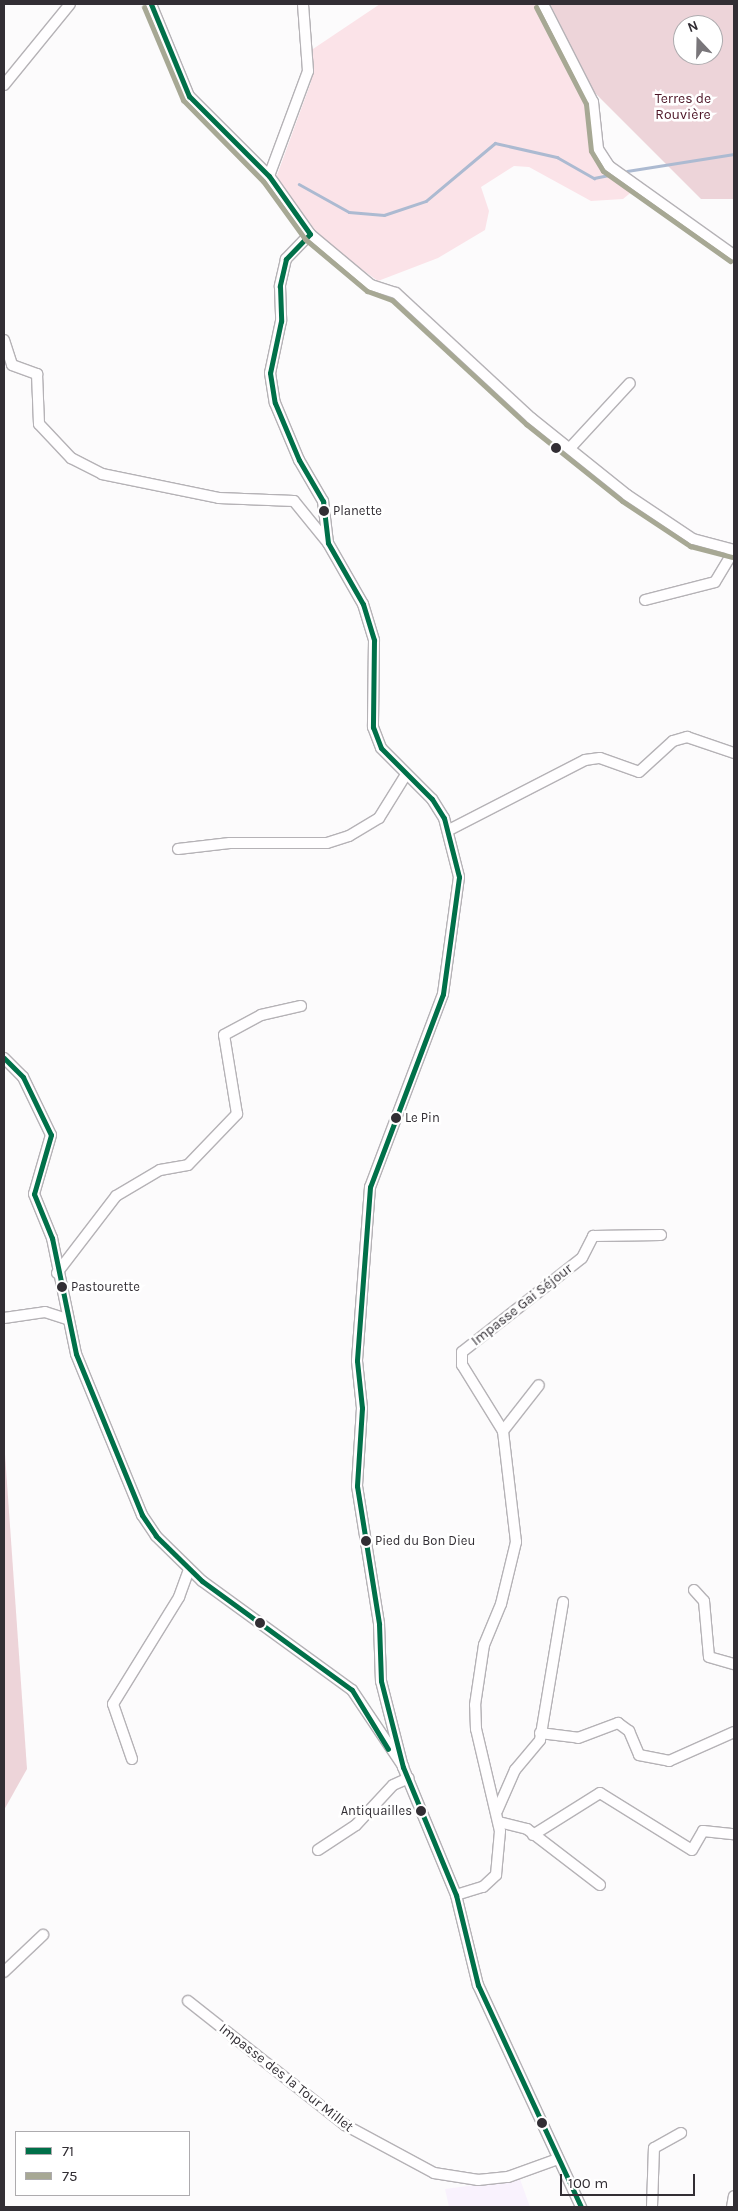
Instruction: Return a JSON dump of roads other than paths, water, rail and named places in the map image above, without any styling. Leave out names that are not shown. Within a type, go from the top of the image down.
[{"type":"street","points":[[4,85],[70,4]]},
{"type":"street","points":[[151,4],[189,96],[269,176],[310,234],[370,286],[396,293],[531,418],[627,496],[692,539],[734,550],[715,582],[645,600]]},
{"type":"street","points":[[269,176],[308,71],[302,4]]},
{"type":"street","points":[[543,4],[593,102],[598,149],[609,166],[734,255]]},
{"type":"street","points":[[310,234],[286,259],[280,286],[281,322],[270,373],[275,403],[299,460],[323,501],[328,543]]},
{"type":"street","points":[[4,340],[12,366],[37,374],[39,424],[71,458],[102,474],[210,496],[294,501],[328,543],[364,604],[374,640],[373,727],[386,757],[432,799],[449,830],[459,899],[448,971],[370,1187],[357,1362],[362,1408],[357,1486],[379,1624],[381,1682],[403,1767]]},
{"type":"street","points":[[570,448],[630,383]]},
{"type":"street","points":[[449,830],[585,760],[600,758],[639,772],[673,742],[687,737],[734,753]]},
{"type":"street","points":[[178,849],[230,843],[327,843],[349,836],[379,818],[405,776]]},
{"type":"street","points":[[57,1273],[116,1196],[160,1170],[188,1165],[236,1114],[224,1035],[261,1015],[301,1006]]},
{"type":"street","points":[[4,1058],[23,1077],[51,1135],[34,1194],[52,1238],[66,1319],[142,1515],[189,1570],[352,1690],[403,1767],[456,1895],[478,1986],[581,2207]]},
{"type":"street","name":"Impasse Gai Séjour","points":[[456,1895],[483,1887],[496,1875],[499,1822],[476,1729],[475,1705],[484,1646],[501,1604],[516,1542],[503,1431],[462,1365],[462,1352],[582,1258],[593,1236],[661,1235]]},
{"type":"street","points":[[4,1318],[45,1312],[66,1319]]},
{"type":"street","points":[[503,1431],[539,1385]]},
{"type":"street","points":[[132,1759],[113,1704],[150,1637],[179,1597],[189,1570]]},
{"type":"street","points":[[694,1590],[704,1601],[709,1657],[734,1664]]},
{"type":"street","points":[[497,1811],[515,1770],[540,1740],[563,1602]]},
{"type":"street","points":[[540,1733],[578,1738],[618,1723],[629,1731],[639,1755],[669,1760],[734,1732]]},
{"type":"street","points":[[318,1850],[356,1825],[393,1785],[409,1778]]},
{"type":"street","points":[[532,1835],[600,1793],[692,1850],[703,1831],[734,1834]]},
{"type":"street","points":[[499,1822],[527,1829],[532,1835],[600,1886]]},
{"type":"street","points":[[4,1972],[43,1935]]},
{"type":"street","name":"Impasse des la Tour Millet","points":[[188,2001],[345,2125],[427,2170],[478,2180],[508,2177],[558,2159]]},
{"type":"street","points":[[652,2207],[654,2148],[681,2133]]},
{"type":"street","points":[[732,2207],[734,2196]]},
{"type":"waterway","points":[[299,184],[349,212],[384,215],[426,201],[495,143],[557,157],[594,178],[610,175]]},
{"type":"waterway","points":[[627,171],[734,154]]},
{"type":"place","name":"Planette","points":[[324,511]]},
{"type":"place","name":"Le Pin","points":[[396,1118]]},
{"type":"place","name":"Pastourette","points":[[62,1287]]},
{"type":"place","name":"Pied du Bon Dieu","points":[[366,1541]]},
{"type":"place","name":"Antiquailles","points":[[421,1811]]},
{"type":"park label","name":"Terres de Rouvière","points":[[683,108]]}]
